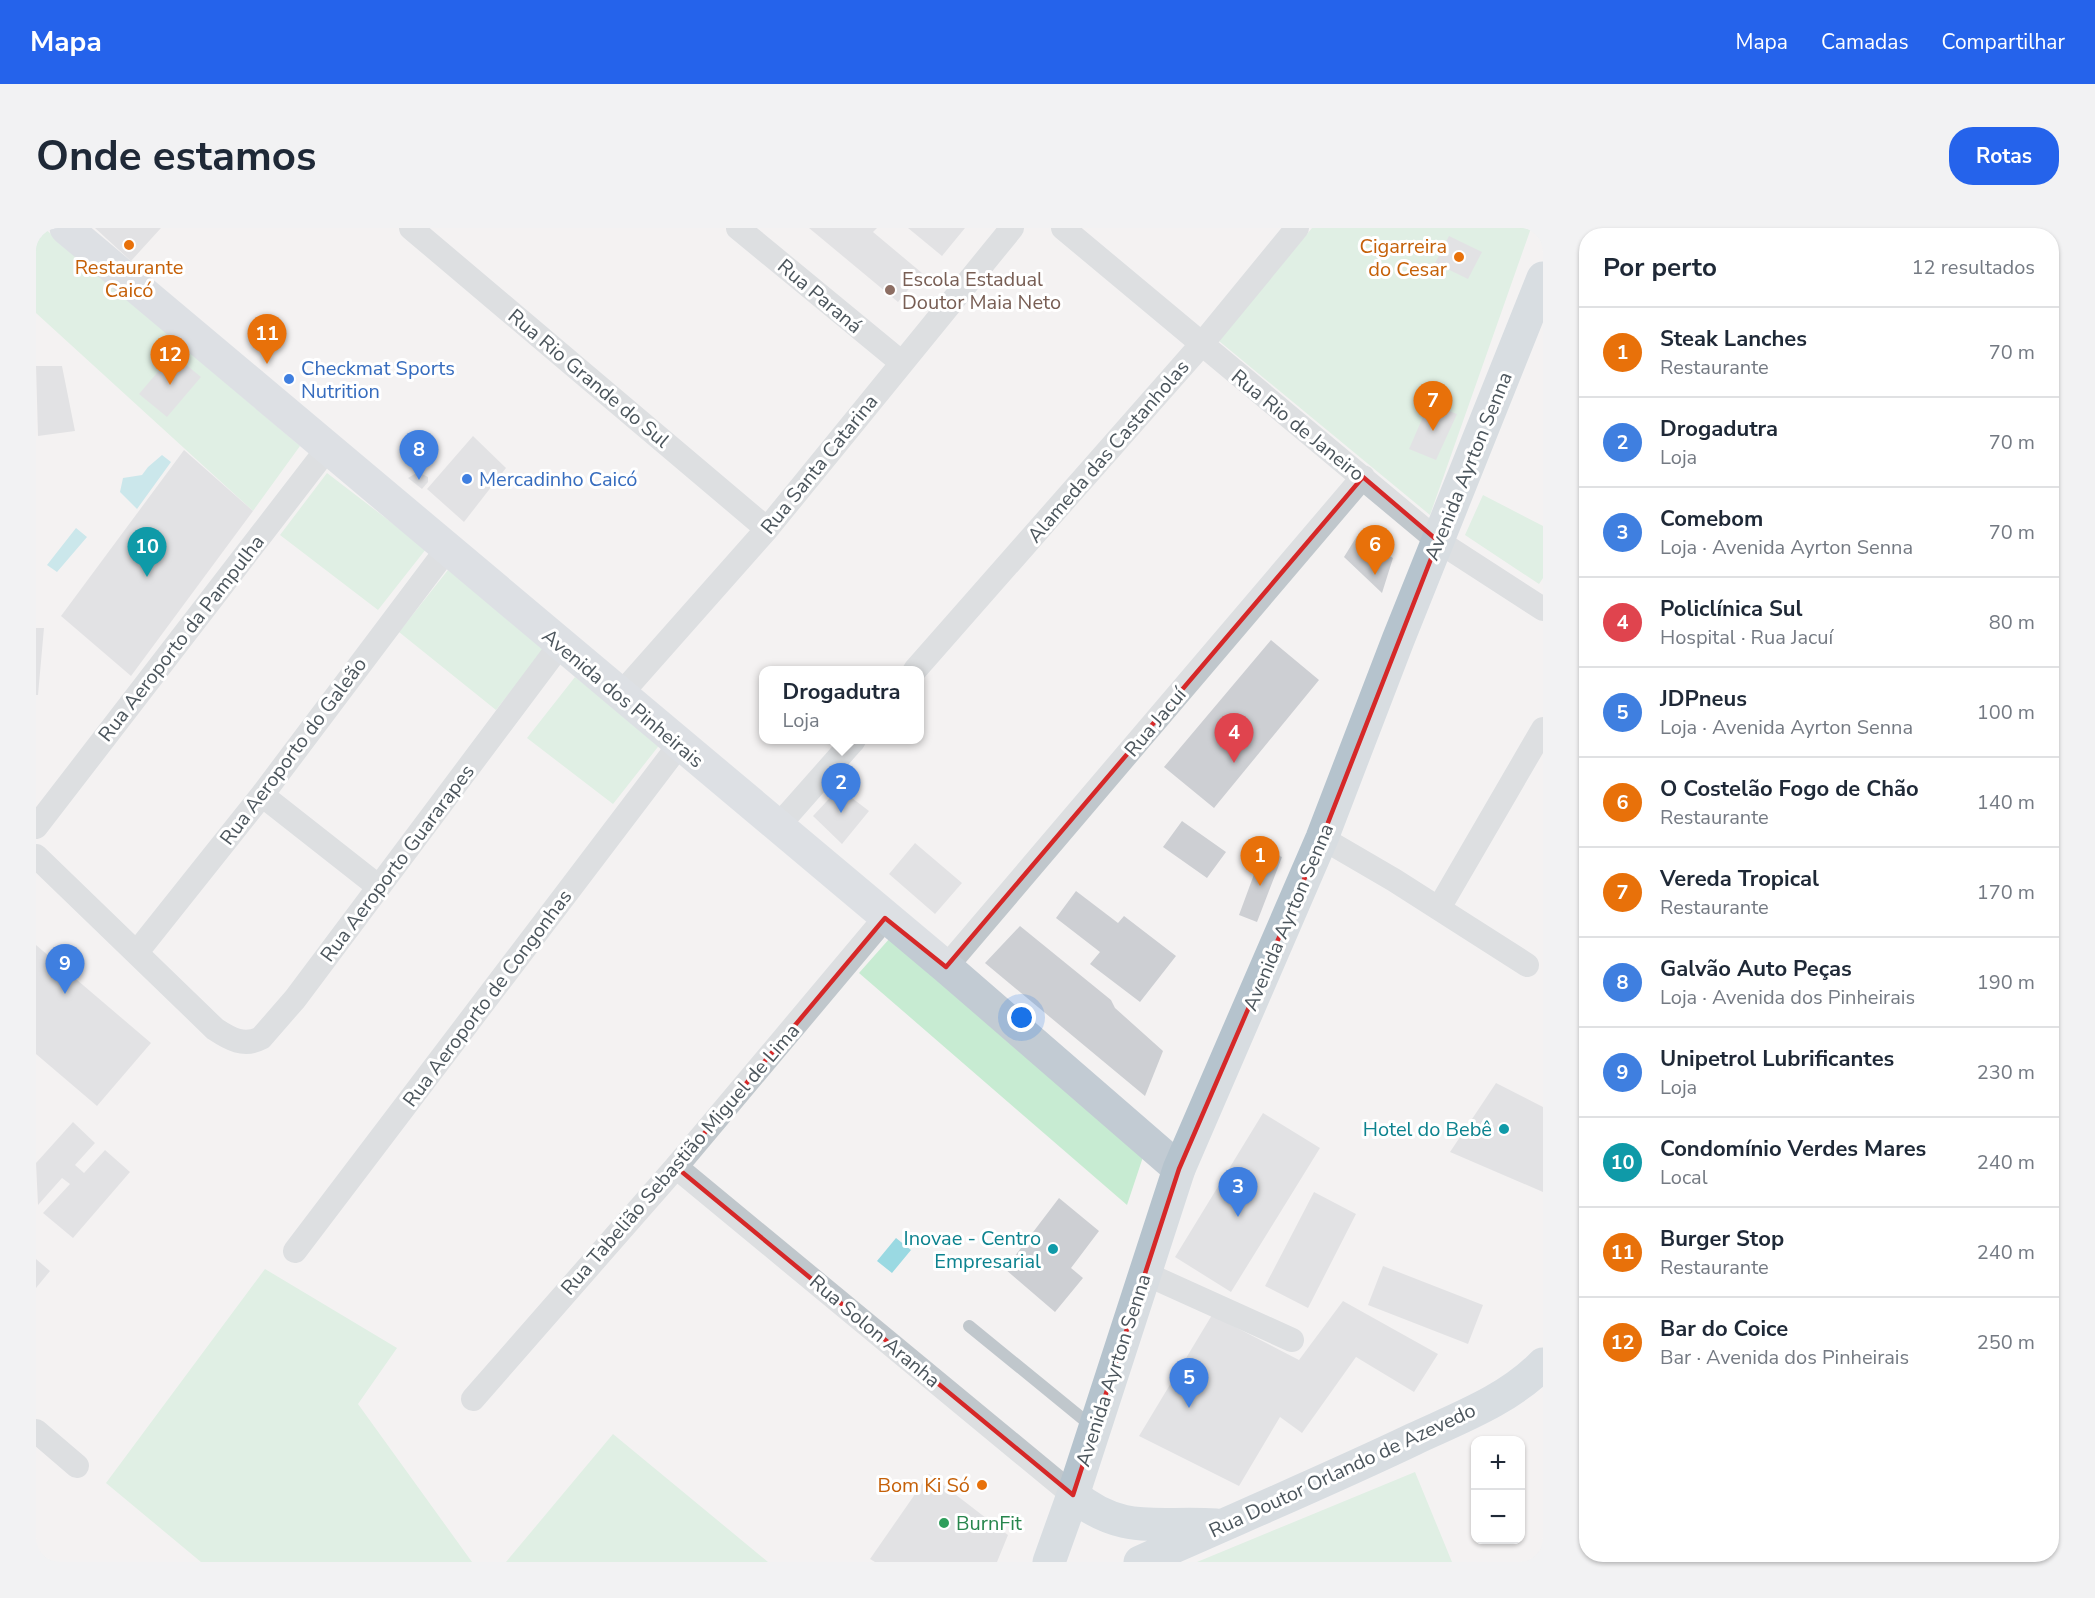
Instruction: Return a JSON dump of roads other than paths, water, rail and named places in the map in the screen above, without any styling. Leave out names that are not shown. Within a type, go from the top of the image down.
[{"type":"main road","name":"Avenida dos Pinheirais","points":[[66,228],[946,967],[1179,1168]]},
{"type":"main road","name":"Avenida Ayrton Senna","points":[[1048,1562],[1073,1495],[1179,1168],[1322,838],[1438,541],[1540,296]]},
{"type":"main road","name":"Rua Doutor Orlando de Azevedo","points":[[1140,1562],[1372,1460],[1536,1375]]},
{"type":"main road","points":[[1073,1495],[1097,1513],[1123,1523],[1222,1525]]},
{"type":"street","name":"Rua Rio Grande do Sul","points":[[411,228],[767,529]]},
{"type":"street","name":"Rua Paraná","points":[[738,228],[902,363]]},
{"type":"street","name":"Rua Santa Catarina","points":[[620,695],[767,529],[1012,228]]},
{"type":"street","name":"Rua Rio de Janeiro","points":[[1063,228],[1438,541],[1543,609]]},
{"type":"street","name":"Alameda das Castanholas","points":[[919,666],[1201,345],[1297,228]]},
{"type":"street","name":"Rua Aeroporto da Pampulha","points":[[36,827],[327,449]]},
{"type":"street","name":"Rua Jacuí","points":[[946,967],[1363,477]]},
{"type":"street","name":"Rua Aeroporto do Galeão","points":[[137,952],[262,795],[447,549]]},
{"type":"street","name":"Rua Aeroporto Guararapes","points":[[36,856],[215,1029],[236,1041],[246,1043],[261,1038],[295,999],[560,645]]},
{"type":"street","points":[[1438,908],[1543,729]]},
{"type":"street","points":[[778,826],[850,744]]},
{"type":"street","name":"Rua Aeroporto de Congonhas","points":[[295,1251],[679,745]]},
{"type":"street","points":[[262,795],[379,887]]},
{"type":"street","points":[[1322,838],[1527,965]]},
{"type":"street","name":"Rua Tabelião Sebastião Miguel de Lima","points":[[473,1399],[676,1167],[885,918]]},
{"type":"street","name":"Rua Solon Aranha","points":[[676,1167],[1073,1495]]},
{"type":"street","points":[[1144,1273],[1292,1340]]},
{"type":"street","points":[[36,1431],[76,1466]]},
{"type":"lane","points":[[969,1326],[1094,1428]]},
{"type":"water","points":[[162,455],[171,462],[137,509],[120,492],[123,478],[142,475]]},
{"type":"water","points":[[76,528],[87,537],[57,572],[47,565]]},
{"type":"water","points":[[896,1238],[911,1250],[892,1273],[877,1261]]},
{"type":"place","name":"Restaurante Caicó","points":[[129,245]]},
{"type":"place","name":"Cigarreira do Cesar","points":[[1459,257]]},
{"type":"place","name":"Escola Estadual Doutor Maia Neto","points":[[890,290]]},
{"type":"place","name":"Burger Stop","points":[[267,364]]},
{"type":"place","name":"Checkmat Sports Nutrition","points":[[289,379]]},
{"type":"place","name":"Bar do Coice","points":[[170,385]]},
{"type":"place","name":"Vereda Tropical","points":[[1433,431]]},
{"type":"place","name":"Mercadinho Caicó","points":[[467,479]]},
{"type":"place","name":"Galvão Auto Peças","points":[[419,480]]},
{"type":"place","name":"O Costelão Fogo de Chão","points":[[1375,575]]},
{"type":"place","name":"Condomínio Verdes Mares","points":[[147,577]]},
{"type":"place","name":"Policlínica Sul","points":[[1234,763]]},
{"type":"place","name":"Drogadutra","points":[[841,813]]},
{"type":"place","name":"Steak Lanches","points":[[1260,886]]},
{"type":"place","name":"Unipetrol Lubrificantes","points":[[65,994]]},
{"type":"place","name":"Hotel do Bebê","points":[[1504,1129]]},
{"type":"place","name":"Comebom","points":[[1238,1217]]},
{"type":"place","name":"Inovae - Centro Empresarial","points":[[1053,1249]]},
{"type":"place","name":"JDPneus","points":[[1189,1408]]},
{"type":"place","name":"Bom Ki Só","points":[[982,1485]]},
{"type":"place","name":"BurnFit","points":[[944,1523]]}]
